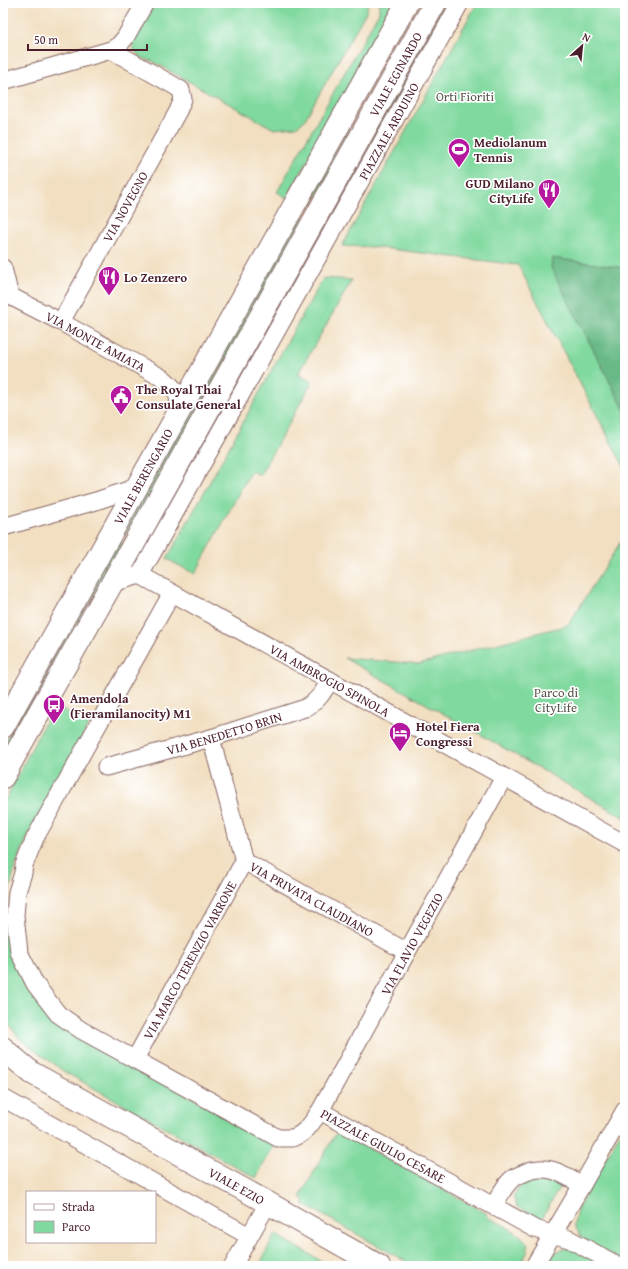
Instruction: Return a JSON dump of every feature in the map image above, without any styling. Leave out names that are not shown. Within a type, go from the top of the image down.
[{"type":"main road","name":"VIALE EGINARDO","points":[[356,145],[435,3]]},
{"type":"main road","points":[[356,145],[359,136],[360,112],[406,30],[406,4]]},
{"type":"main road","name":"VIALE BERENGARIO","points":[[3,727],[406,4]]},
{"type":"main road","name":"PIAZZALE ARDUINO","points":[[316,217],[356,145]]},
{"type":"main road","name":"VIALE BERENGARIO","points":[[3,778],[316,217]]},
{"type":"main road","name":"VIALE EZIO","points":[[3,1048],[32,1073],[268,1203]]},
{"type":"main road","points":[[268,1203],[379,1266]]},
{"type":"street","points":[[3,81],[111,50],[119,45],[125,38],[145,3]]},
{"type":"street","name":"PIAZZALE ARDUINO","points":[[140,574],[460,3]]},
{"type":"street","name":"VIA NOVEGNO","points":[[61,322],[178,111],[183,99],[181,90],[111,50]]},
{"type":"street","points":[[3,268],[7,297]]},
{"type":"street","name":"VIA MONTE AMIATA","points":[[7,297],[61,322],[168,382],[178,395],[180,405],[177,415]]},
{"type":"street","points":[[3,527],[96,501],[137,487]]},
{"type":"street","points":[[112,583],[140,574]]},
{"type":"street","name":"VIA AMBROGIO SPINOLA","points":[[140,574],[625,844]]},
{"type":"street","points":[[135,1059],[81,1030],[58,1014],[35,984],[19,952],[15,916],[18,892],[24,865],[35,838],[172,593]]},
{"type":"street","name":"VIA BENEDETTO BRIN","points":[[106,767],[211,738],[305,708],[314,703],[321,696],[330,680]]},
{"type":"street","name":"VIA PRIVATA CLAUDIANO","points":[[211,738],[244,861],[407,952]]},
{"type":"street","name":"VIA FLAVIO VEGEZIO","points":[[320,1111],[504,777]]},
{"type":"street","name":"VIA MARCO TERENZIO VARRONE","points":[[135,1059],[244,861]]},
{"type":"street","name":"PIAZZALE GIULIO CESARE","points":[[135,1059],[278,1138],[292,1138],[303,1133],[320,1111],[535,1229],[569,1239],[619,1266]]},
{"type":"street","points":[[3,1098],[249,1236],[233,1266]]},
{"type":"street","points":[[534,1266],[625,1110]]},
{"type":"street","points":[[494,1206],[502,1191],[511,1179],[529,1170],[545,1168],[566,1176],[582,1185]]},
{"type":"street","name":"VIALE EZIO","points":[[249,1236],[268,1203]]},
{"type":"green space","points":[[155,3],[367,3],[368,6],[304,121],[296,127],[274,129],[137,54],[133,47],[133,38],[137,29],[142,27]]},
{"type":"green space","points":[[379,3],[396,3],[287,198],[277,192],[379,12]]},
{"type":"green space","points":[[445,3],[453,3],[338,210],[332,206]]},
{"type":"green space","name":"Orti Fioriti","points":[[477,3],[625,3],[625,469],[518,265],[373,247],[342,246]]},
{"type":"green space","points":[[348,128],[348,140],[311,207],[304,203]]},
{"type":"green space","points":[[298,214],[305,218],[129,534],[122,530]]},
{"type":"green space","points":[[321,226],[327,229],[155,538],[149,535]]},
{"type":"green space","points":[[552,258],[625,268],[625,411],[551,268]]},
{"type":"green space","points":[[323,278],[352,280],[298,374],[312,382],[260,475],[251,471],[195,574],[167,559]]},
{"type":"green space","name":"Parco di CityLife","points":[[625,535],[625,818],[344,658],[419,664],[568,625]]},
{"type":"green space","points":[[117,540],[123,543],[3,759],[3,745]]},
{"type":"green space","points":[[54,704],[89,724],[29,834],[15,867],[6,919],[9,949],[25,988],[53,1020],[275,1144],[256,1178],[63,1071],[20,1039],[3,1017],[3,801],[6,799]]},
{"type":"green space","points":[[625,1124],[625,1263],[582,1238],[574,1225],[577,1210]]},
{"type":"green space","points":[[341,1133],[486,1213],[489,1218],[513,1230],[524,1239],[528,1249],[526,1256],[519,1266],[414,1266],[303,1204],[305,1200],[300,1197],[333,1138],[336,1134]]},
{"type":"green space","points":[[545,1179],[561,1185],[542,1218],[517,1207],[513,1197],[522,1184],[534,1180]]},
{"type":"green space","points":[[275,1234],[330,1266],[259,1266]]},
{"type":"green space","points":[[573,1247],[607,1266],[545,1266],[556,1252]]},
{"type":"place","name":"Mediolanum Tennis","points":[[459,168]]},
{"type":"place","name":"GUD Milano CityLife","points":[[549,210]]},
{"type":"place","name":"Lo Zenzero","points":[[109,296]]},
{"type":"place","name":"The Royal Thai Consulate General","points":[[121,416]]},
{"type":"place","name":"Amendola (Fieramilanocity) M1","points":[[54,724]]},
{"type":"place","name":"Hotel Fiera Congressi","points":[[400,752]]}]
